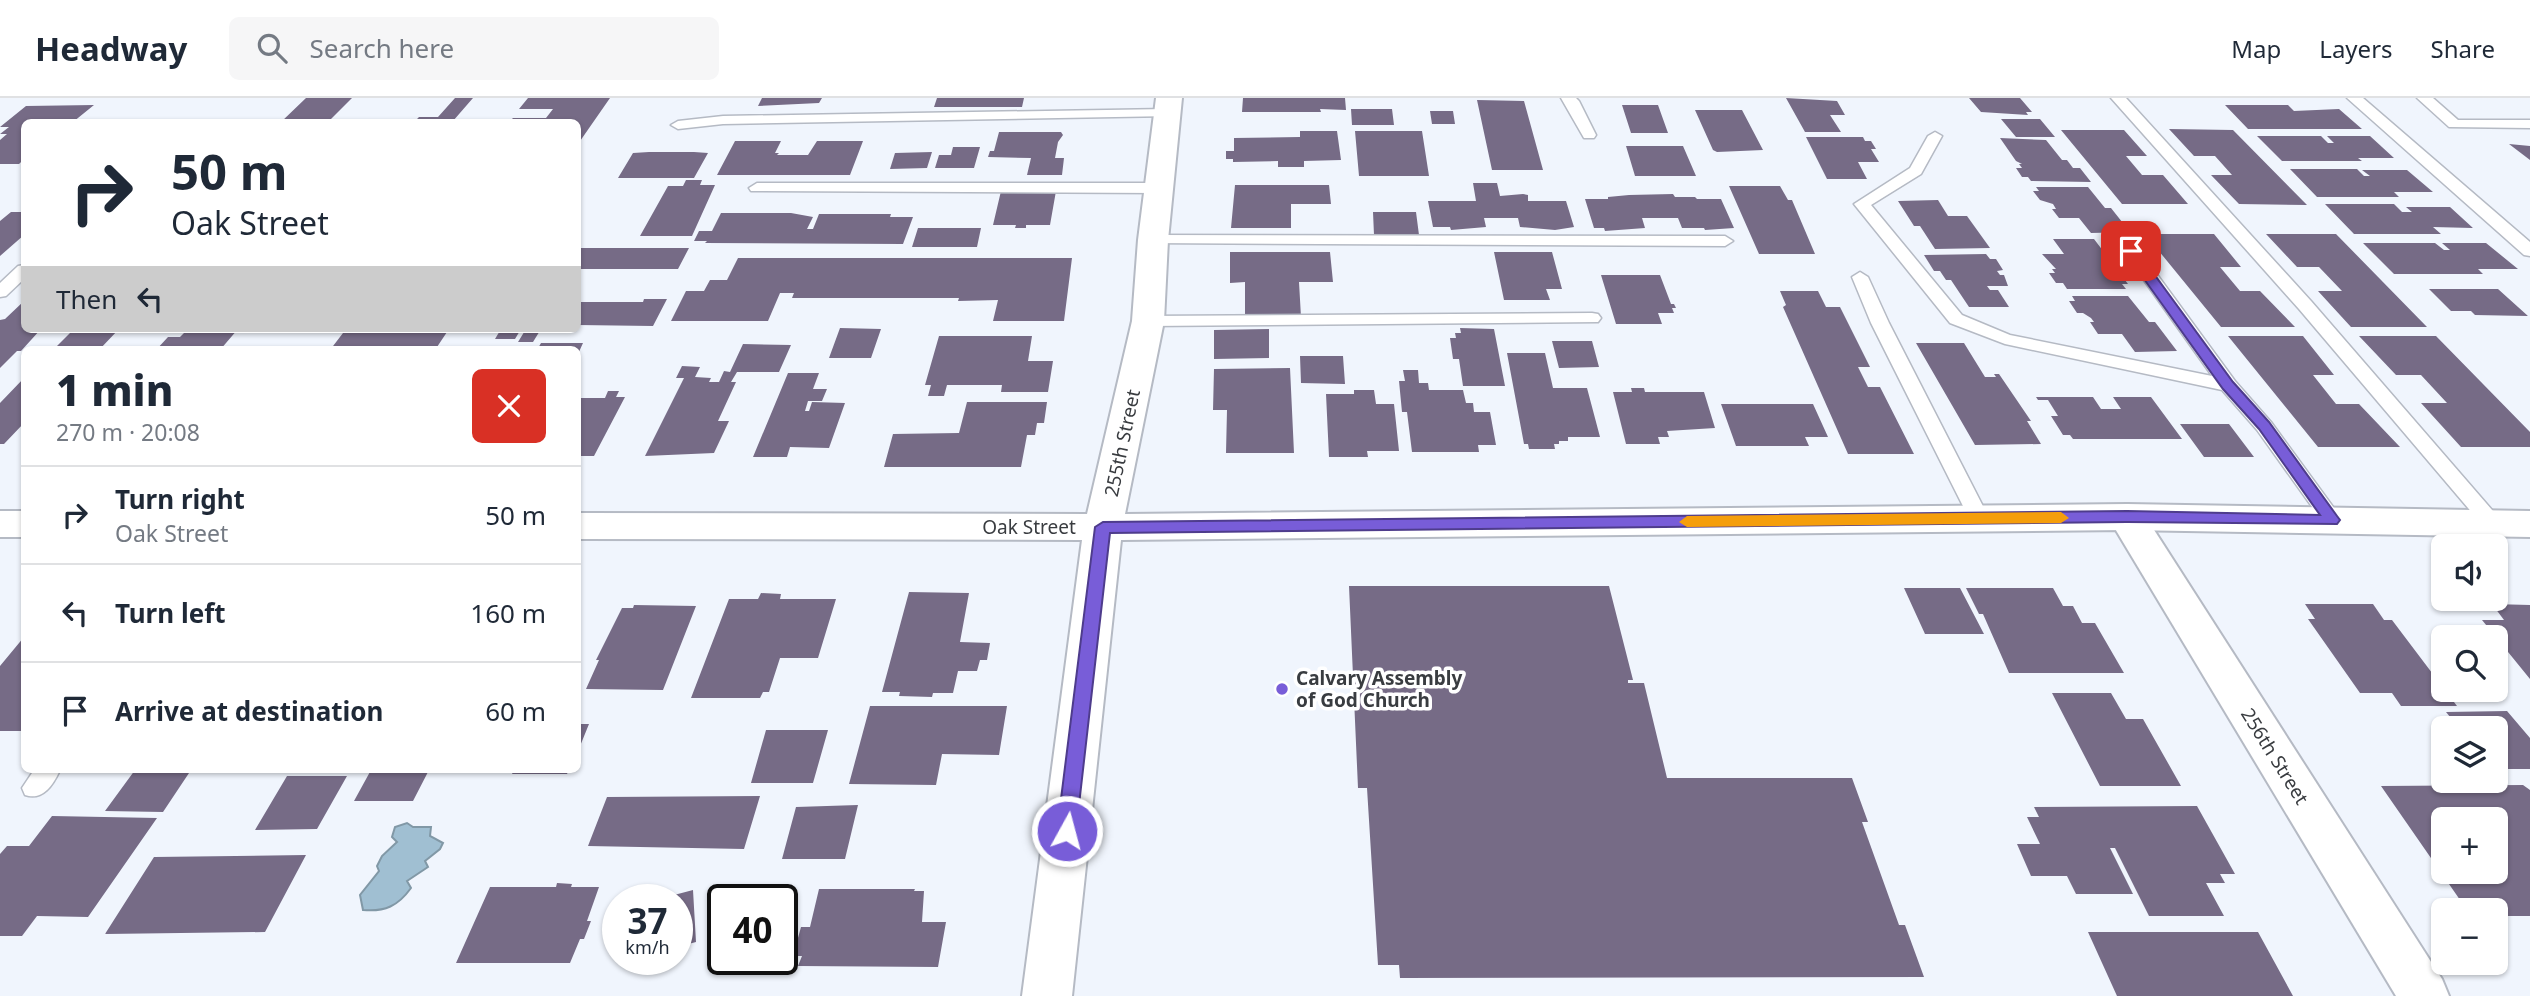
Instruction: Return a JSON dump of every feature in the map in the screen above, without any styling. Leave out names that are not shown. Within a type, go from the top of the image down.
[{"type":"street","name":"255th Street","points":[[1047,996],[1103,527],[1148,321],[1153,240],[1168,105]]},
{"type":"street","name":"Oak Street","points":[[581,526],[1103,527],[2127,517],[2530,524]]},
{"type":"street","name":"256th Street","points":[[2127,517],[2424,996]]},
{"type":"street","points":[[0,524],[21,524]]},
{"type":"lane","points":[[1568,98],[1574,104],[1589,135]]},
{"type":"lane","points":[[2118,98],[2305,305],[2492,523]]},
{"type":"lane","points":[[2354,98],[2530,251]]},
{"type":"lane","points":[[2424,98],[2454,124],[2530,124]]},
{"type":"lane","points":[[678,125],[723,120],[1168,105]]},
{"type":"lane","points":[[1935,136],[1916,171],[1862,204],[1956,319],[2005,339],[2228,386]]},
{"type":"lane","points":[[757,188],[1158,188]]},
{"type":"lane","points":[[1153,240],[1725,241]]},
{"type":"lane","points":[[2131,251],[2228,386],[2264,426],[2332,520]]},
{"type":"lane","points":[[0,292],[21,273]]},
{"type":"lane","points":[[1860,277],[1880,323],[1979,518]]},
{"type":"lane","points":[[1148,321],[1592,318]]},
{"type":"water","points":[[407,823],[413,827],[431,827],[430,836],[443,843],[440,849],[425,861],[428,867],[407,881],[411,888],[401,899],[384,909],[363,910],[360,895],[379,871],[377,866],[382,856],[397,842],[392,837],[395,827]]},
{"type":"building","points":[[306,98],[352,98],[331,119],[284,119]]},
{"type":"building","points":[[455,98],[473,98],[455,119],[417,119],[438,117]]},
{"type":"building","points":[[528,98],[610,98],[581,140],[581,119],[512,119],[546,118],[553,109],[519,109]]},
{"type":"building","points":[[762,98],[822,98],[819,103],[758,106]]},
{"type":"building","points":[[937,98],[1024,98],[1022,107],[934,107]]},
{"type":"building","points":[[1243,98],[1345,98],[1346,110],[1242,112]]},
{"type":"building","points":[[1786,98],[1837,101],[1845,115],[1830,115],[1841,132],[1805,132]]},
{"type":"building","points":[[1969,98],[2020,98],[2032,112],[2026,112],[2028,115],[1981,112]]},
{"type":"building","points":[[1477,100],[1524,101],[1543,170],[1492,170]]},
{"type":"building","points":[[94,105],[77,119],[21,119],[21,162],[0,164],[0,140],[7,134],[0,134],[9,127],[0,127],[26,106]]},
{"type":"building","points":[[1622,105],[1658,105],[1668,133],[1631,133]]},
{"type":"building","points":[[2225,105],[2288,105],[2294,111],[2339,109],[2362,129],[2248,129]]},
{"type":"building","points":[[1351,109],[1392,109],[1394,125],[1352,125]]},
{"type":"building","points":[[1695,110],[1742,110],[1763,150],[1713,150]]},
{"type":"building","points":[[1430,111],[1453,111],[1455,124],[1432,124]]},
{"type":"building","points":[[2001,119],[2040,119],[2055,137],[2016,137]]},
{"type":"building","points":[[2169,129],[2233,130],[2307,205],[2239,204],[2211,175],[2232,175],[2215,156],[2194,156]]},
{"type":"building","points":[[2061,130],[2124,130],[2147,156],[2126,156],[2142,175],[2163,175],[2188,204],[2122,204]]},
{"type":"building","points":[[1300,131],[1337,131],[1341,160],[1304,161],[1304,167],[1278,167],[1278,161],[1233,162],[1233,159],[1226,159],[1226,151],[1234,151],[1234,138],[1300,137]]},
{"type":"building","points":[[1355,131],[1422,131],[1429,176],[1359,176]]},
{"type":"building","points":[[999,132],[1061,132],[1063,135],[1058,142],[1055,158],[1064,158],[1062,175],[1027,175],[1031,158],[988,157],[990,151],[994,151]]},
{"type":"building","points":[[2257,136],[2321,136],[2328,143],[2334,143],[2327,136],[2370,136],[2394,158],[2358,158],[2362,161],[2282,161]]},
{"type":"building","points":[[1806,137],[1863,137],[1865,141],[1871,141],[1876,149],[1871,149],[1879,162],[1858,162],[1867,179],[1827,179]]},
{"type":"building","points":[[2000,138],[2046,140],[2062,160],[2067,160],[2073,168],[2080,168],[2091,182],[2031,181],[2028,177],[2022,177],[2016,168],[2022,168],[2019,164],[2022,164],[2016,161]]},
{"type":"building","points":[[735,141],[781,141],[775,153],[779,153],[777,155],[808,155],[817,141],[863,141],[850,175],[717,175]]},
{"type":"building","points":[[2509,144],[2530,146],[2530,160]]},
{"type":"building","points":[[1626,146],[1683,146],[1696,176],[1635,176]]},
{"type":"building","points":[[953,147],[980,147],[974,168],[935,168],[939,155],[951,155]]},
{"type":"building","points":[[932,152],[927,168],[890,169],[895,153]]},
{"type":"building","points":[[633,153],[708,153],[694,178],[618,178]]},
{"type":"building","points":[[2290,169],[2357,169],[2364,176],[2370,176],[2362,170],[2407,170],[2433,192],[2394,192],[2399,197],[2317,197]]},
{"type":"building","points":[[686,180],[702,180],[700,185],[715,185],[692,236],[640,236],[668,186],[683,186]]},
{"type":"building","points":[[1473,183],[1497,183],[1500,196],[1523,194],[1528,195],[1528,201],[1566,201],[1574,227],[1555,230],[1520,227],[1518,218],[1484,218],[1486,227],[1451,230],[1450,227],[1433,227],[1428,201],[1476,201]]},
{"type":"building","points":[[1235,185],[1329,185],[1331,204],[1291,204],[1291,228],[1231,228]]},
{"type":"building","points":[[1729,186],[1780,186],[1788,200],[1792,200],[1815,254],[1759,254]]},
{"type":"building","points":[[2036,187],[2088,187],[2105,208],[2111,208],[2130,232],[2091,233],[2079,218],[2059,218],[2052,209],[2056,209],[2053,204],[2040,200],[2033,191],[2039,191]]},
{"type":"building","points":[[1001,191],[1056,191],[1050,225],[1015,228],[1016,225],[993,225]]},
{"type":"building","points":[[1673,194],[1675,197],[1721,199],[1734,228],[1682,228],[1678,218],[1642,218],[1645,228],[1605,231],[1604,228],[1594,228],[1585,199],[1629,195]]},
{"type":"building","points":[[1938,200],[1948,216],[1967,216],[1990,248],[1935,249],[1920,226],[1914,226],[1898,201]]},
{"type":"building","points":[[2325,204],[2394,204],[2402,212],[2412,212],[2406,207],[2450,207],[2473,228],[2433,227],[2441,234],[2354,234]]},
{"type":"building","points":[[11,212],[21,212],[21,238],[0,256],[0,221]]},
{"type":"building","points":[[1373,212],[1416,212],[1419,235],[1374,235]]},
{"type":"building","points":[[721,213],[791,213],[813,217],[807,229],[813,229],[819,214],[891,214],[890,217],[913,217],[903,244],[694,241],[699,231],[712,231]]},
{"type":"building","points":[[918,228],[981,228],[977,247],[912,247]]},
{"type":"building","points":[[2145,234],[2214,234],[2241,267],[2220,267],[2240,291],[2260,291],[2295,327],[2221,327]]},
{"type":"building","points":[[2266,234],[2336,234],[2427,327],[2351,327],[2318,291],[2342,291],[2319,267],[2297,267]]},
{"type":"building","points":[[2053,239],[2094,239],[2128,284],[2122,284],[2126,289],[2067,289],[2063,283],[2056,283],[2049,273],[2055,273],[2052,269],[2056,269],[2042,254],[2064,254]]},
{"type":"building","points":[[2363,243],[2435,243],[2444,250],[2450,250],[2442,243],[2486,243],[2518,269],[2478,269],[2483,274],[2394,274]]},
{"type":"building","points":[[581,248],[689,248],[678,269],[581,269]]},
{"type":"building","points":[[1230,252],[1330,252],[1333,282],[1299,282],[1301,317],[1245,318],[1245,282],[1230,283]]},
{"type":"building","points":[[1494,252],[1552,252],[1562,289],[1546,289],[1550,300],[1504,300]]},
{"type":"building","points":[[1986,254],[1990,259],[1996,259],[2003,270],[1997,271],[2004,275],[2008,286],[1987,286],[1990,290],[1998,290],[2009,307],[1969,307],[1951,280],[1946,280],[1940,271],[1934,271],[1924,255]]},
{"type":"building","points":[[738,258],[1072,258],[1064,321],[993,321],[998,300],[792,298],[794,293],[780,293],[768,321],[671,321],[686,291],[704,291],[710,280],[727,280]]},
{"type":"building","points":[[1601,275],[1660,275],[1671,304],[1676,308],[1672,308],[1674,313],[1658,313],[1662,324],[1616,324]]},
{"type":"building","points":[[2429,289],[2498,289],[2528,316],[2475,315],[2471,311],[2451,311]]},
{"type":"building","points":[[1780,291],[1818,291],[1826,307],[1840,307],[1870,367],[1858,367],[1868,387],[1880,387],[1914,454],[1848,454],[1783,307],[1786,305]]},
{"type":"building","points":[[2072,296],[2128,296],[2149,322],[2155,322],[2177,351],[2135,352],[2122,334],[2098,334],[2090,322],[2094,322],[2091,318],[2077,313],[2069,301],[2075,301]]},
{"type":"building","points":[[644,299],[667,299],[653,326],[581,325],[581,302],[643,302]]},
{"type":"building","points":[[21,304],[21,333],[37,333],[0,368],[0,320],[5,319]]},
{"type":"building","points":[[840,328],[881,329],[871,358],[829,358]]},
{"type":"building","points":[[1460,328],[1494,329],[1505,386],[1463,386],[1459,359],[1453,359],[1450,338],[1456,338],[1455,333],[1461,333]]},
{"type":"building","points":[[1269,329],[1269,358],[1214,359],[1214,330]]},
{"type":"building","points":[[70,333],[115,333],[103,346],[57,346]]},
{"type":"building","points":[[184,333],[235,333],[223,346],[160,346],[168,337],[180,337]]},
{"type":"building","points":[[343,333],[446,333],[438,346],[333,346]]},
{"type":"building","points":[[499,333],[519,333],[515,339],[495,339]]},
{"type":"building","points":[[524,333],[539,333],[533,342],[518,342]]},
{"type":"building","points":[[939,336],[1032,336],[1028,361],[1053,361],[1048,392],[1001,392],[1002,385],[947,385],[944,396],[928,396],[931,385],[925,385]]},
{"type":"building","points":[[2228,336],[2303,336],[2334,375],[2313,375],[2336,404],[2359,404],[2400,447],[2318,447]]},
{"type":"building","points":[[2359,336],[2436,336],[2530,432],[2530,447],[2461,447],[2421,403],[2447,403],[2421,375],[2396,375]]},
{"type":"building","points":[[1552,341],[1592,341],[1599,367],[1559,368]]},
{"type":"building","points":[[541,343],[583,343],[581,347],[539,346]]},
{"type":"building","points":[[1916,343],[1964,343],[1985,377],[1996,377],[1994,374],[1999,374],[2031,421],[2027,421],[2041,444],[1975,445]]},
{"type":"building","points":[[743,344],[791,345],[779,372],[737,372],[731,382],[736,382],[718,421],[729,421],[714,453],[645,456],[684,378],[676,378],[682,366],[700,367],[695,377],[711,378],[709,382],[719,382],[724,371],[730,372]]},
{"type":"building","points":[[1507,353],[1545,353],[1553,388],[1587,388],[1600,437],[1568,437],[1568,441],[1554,444],[1555,449],[1529,449],[1528,444],[1524,444]]},
{"type":"building","points":[[1300,356],[1343,356],[1345,384],[1301,383]]},
{"type":"building","points":[[1290,368],[1294,453],[1226,453],[1227,410],[1213,410],[1214,369]]},
{"type":"building","points":[[1403,370],[1418,370],[1419,383],[1428,383],[1429,390],[1463,390],[1466,403],[1473,403],[1474,412],[1490,412],[1496,445],[1478,445],[1479,452],[1412,452],[1407,412],[1402,412],[1399,381],[1405,381]]},
{"type":"building","points":[[788,373],[819,373],[813,389],[827,389],[822,401],[808,401],[805,411],[809,411],[812,402],[845,403],[829,448],[790,447],[787,457],[753,457]]},
{"type":"building","points":[[21,381],[21,426],[4,444],[0,444],[0,403]]},
{"type":"building","points":[[1631,388],[1644,388],[1645,392],[1704,392],[1715,428],[1667,431],[1669,437],[1658,437],[1660,444],[1626,444],[1613,392],[1632,392]]},
{"type":"building","points":[[1354,390],[1374,390],[1376,404],[1394,404],[1399,451],[1367,451],[1368,457],[1329,457],[1326,394],[1354,394]]},
{"type":"building","points":[[608,391],[619,391],[616,397],[625,397],[594,456],[581,456],[581,398],[605,398]]},
{"type":"building","points":[[2036,397],[2093,397],[2101,409],[2121,409],[2113,397],[2151,397],[2182,439],[2073,439],[2070,435],[2063,435],[2051,416],[2058,416],[2048,400],[2038,400]]},
{"type":"building","points":[[967,402],[1047,402],[1044,423],[1037,423],[1035,435],[1027,435],[1021,467],[884,467],[893,434],[959,433]]},
{"type":"building","points":[[1721,404],[1813,404],[1828,437],[1805,437],[1809,446],[1736,446]]},
{"type":"building","points":[[2180,424],[2229,424],[2254,457],[2204,457]]},
{"type":"building","points":[[1349,586],[1609,586],[1633,680],[1628,680],[1628,683],[1644,683],[1667,778],[1852,778],[1868,822],[1862,822],[1899,925],[1905,925],[1924,977],[1400,978],[1399,965],[1378,965],[1367,788],[1358,788]]},
{"type":"building","points":[[1904,588],[1960,588],[1984,634],[1925,634]]},
{"type":"building","points":[[1966,588],[2053,588],[2063,606],[2073,606],[2082,623],[2095,623],[2124,673],[2009,673],[1983,614],[1979,614]]},
{"type":"building","points":[[909,592],[969,593],[960,642],[990,643],[987,660],[980,660],[977,671],[958,671],[953,693],[933,693],[932,697],[899,696],[900,692],[882,692]]},
{"type":"building","points":[[761,593],[781,594],[780,599],[836,599],[818,658],[780,658],[769,692],[763,692],[760,698],[691,698],[729,599],[758,599]]},
{"type":"building","points":[[2305,604],[2373,604],[2384,620],[2392,620],[2431,672],[2431,702],[2454,702],[2457,706],[2401,706],[2392,693],[2360,693],[2308,619],[2315,619]]},
{"type":"building","points":[[2508,604],[2530,605],[2530,679],[2508,652],[2508,625],[2486,625],[2482,620],[2504,620],[2497,611],[2508,611]]},
{"type":"building","points":[[634,605],[696,606],[663,690],[586,689],[599,660],[596,660],[622,608],[633,608]]},
{"type":"building","points":[[21,641],[21,731],[0,731],[0,666]]},
{"type":"building","points":[[2052,693],[2111,693],[2126,719],[2143,719],[2181,786],[2100,786]]},
{"type":"building","points":[[870,706],[1007,706],[999,755],[942,754],[936,785],[849,784]]},
{"type":"building","points":[[2507,711],[2530,738],[2530,769],[2508,769],[2508,716],[2449,716],[2446,712]]},
{"type":"building","points":[[581,724],[589,724],[581,744]]},
{"type":"building","points":[[766,730],[828,730],[813,783],[751,783]]},
{"type":"building","points":[[133,773],[189,773],[163,812],[105,811]]},
{"type":"building","points":[[369,773],[427,773],[413,801],[354,801]]},
{"type":"building","points":[[512,773],[568,773],[567,774]]},
{"type":"building","points":[[287,776],[347,776],[317,829],[255,830]]},
{"type":"building","points":[[2508,785],[2523,785],[2530,790],[2530,916],[2508,916],[2508,898],[2459,898],[2449,884],[2508,884],[2508,807],[2431,807],[2431,858],[2381,786],[2431,786],[2431,793],[2508,793]]},
{"type":"building","points":[[760,796],[744,849],[588,846],[607,797]]},
{"type":"building","points":[[858,805],[845,859],[782,859],[796,807]]},
{"type":"building","points":[[2197,806],[2235,874],[2220,874],[2225,883],[2206,883],[2224,916],[2149,916],[2115,848],[2110,848],[2133,894],[2076,894],[2067,876],[2031,876],[2017,844],[2040,844],[2027,817],[2039,817],[2034,807]]},
{"type":"building","points":[[52,816],[157,818],[88,917],[37,916],[22,936],[0,936],[0,854],[7,846],[29,846]]},
{"type":"building","points":[[306,855],[265,932],[105,934],[154,857]]},
{"type":"building","points":[[557,883],[572,884],[571,887],[599,887],[587,921],[591,921],[570,963],[456,963],[490,887],[556,887]]},
{"type":"building","points":[[819,889],[924,891],[922,922],[946,922],[938,967],[798,966],[802,956],[798,956],[801,927],[810,927]]},
{"type":"building","points":[[693,890],[696,942],[693,943]]},
{"type":"building","points":[[2088,932],[2258,932],[2293,996],[2117,996]]},
{"type":"slow traffic","points":[[1687,522],[2061,518]]},
{"type":"place","name":"Calvary Assembly of God Church","points":[[1282,689]]},
{"type":"route","points":[[1067,831],[1103,527],[2127,517],[2332,520],[2264,426],[2228,386],[2131,251]]}]
